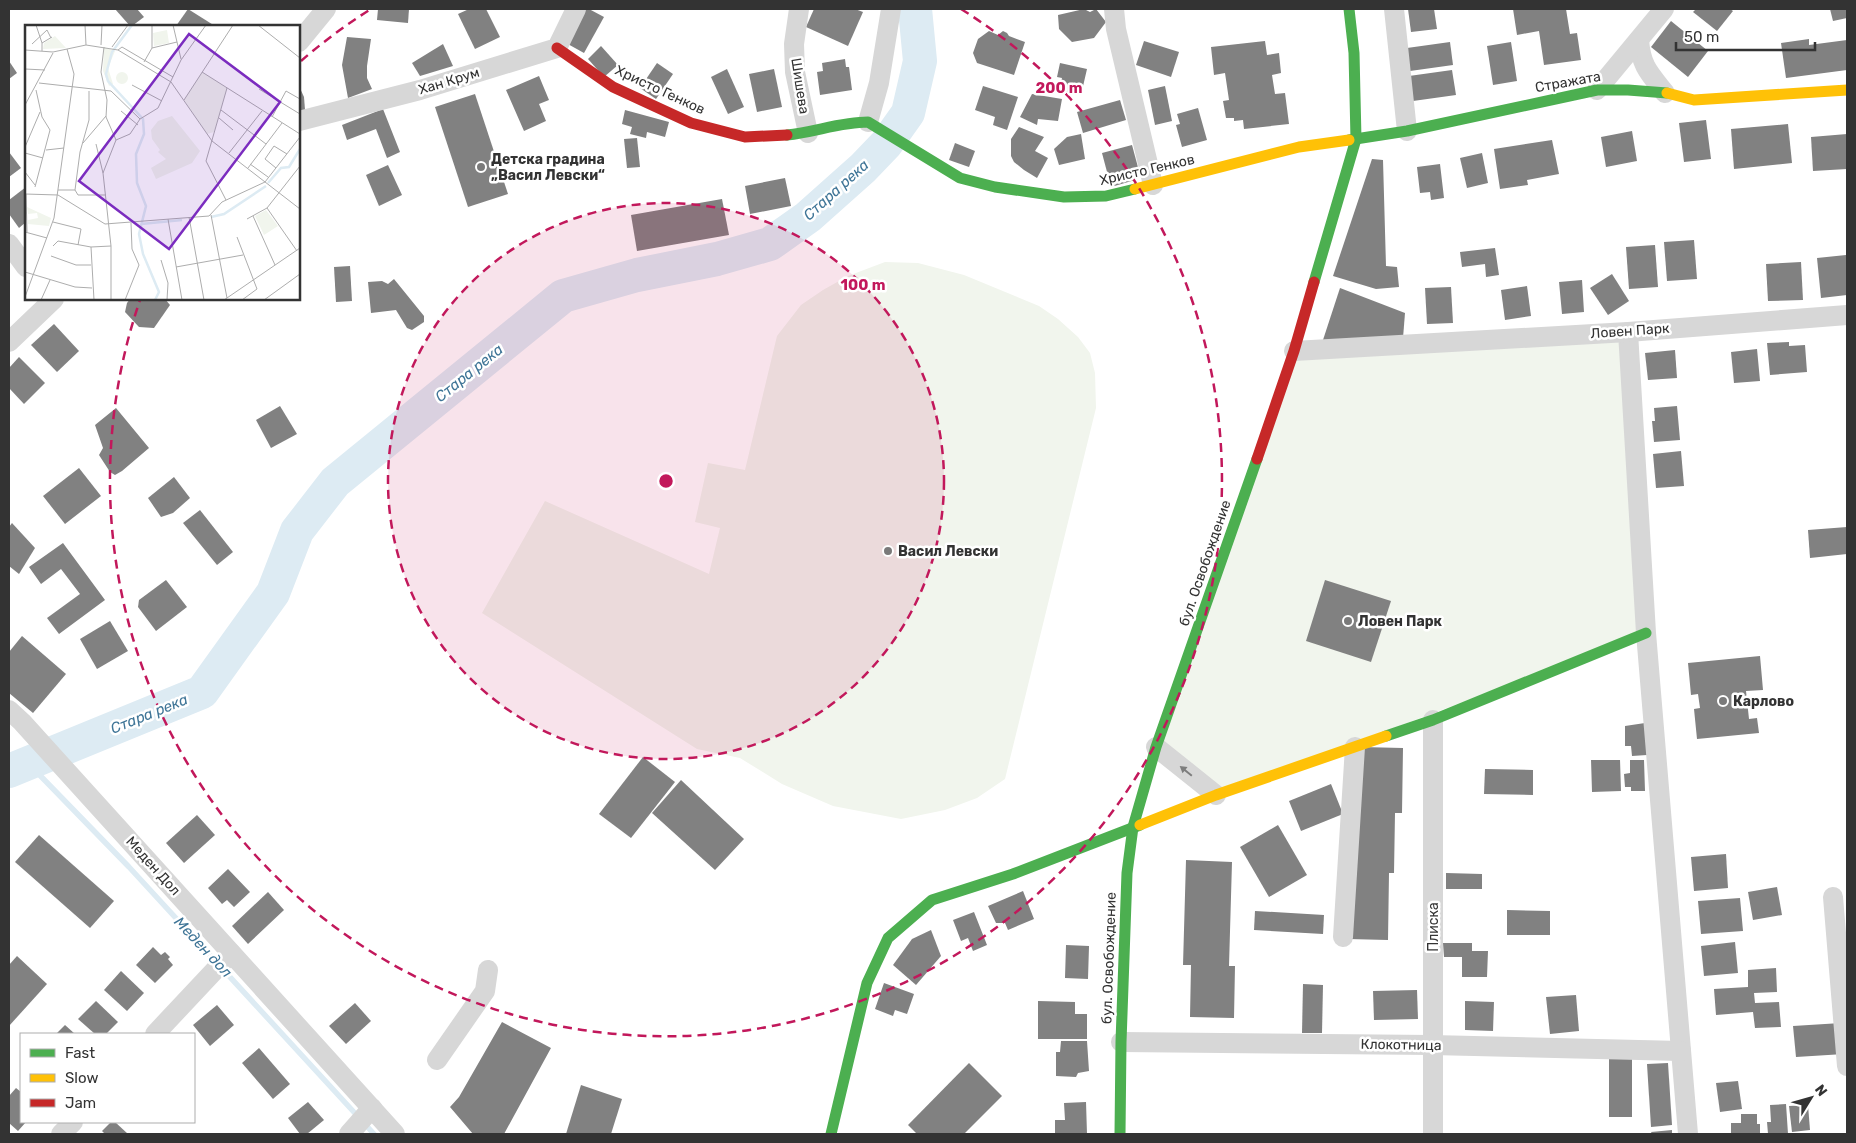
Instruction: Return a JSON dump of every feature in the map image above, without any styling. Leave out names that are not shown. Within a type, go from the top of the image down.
[{"type":"street","points":[[300,41],[326,9]]},
{"type":"street","points":[[557,48],[576,9]]},
{"type":"street","name":"Шишева","points":[[799,9],[794,44],[795,72],[808,133]]},
{"type":"street","points":[[873,125],[891,9]]},
{"type":"street","points":[[1114,9],[1116,29],[1153,184]]},
{"type":"street","name":"бул. Освобождение","points":[[1120,1134],[1127,873],[1133,827],[1156,747],[1211,594],[1294,351],[1356,140],[1354,53],[1349,9]]},
{"type":"street","points":[[1394,9],[1407,131]]},
{"type":"street","points":[[1597,90],[1664,9]]},
{"type":"street","points":[[1639,40],[1640,56],[1645,68],[1665,93]]},
{"type":"street","name":"Хан Крум","points":[[300,121],[420,90],[557,48]]},
{"type":"street","name":"Христо Генков","points":[[557,48],[613,86],[691,123],[745,137],[808,133],[853,122],[873,125],[960,178],[995,187],[1064,197],[1106,196],[1298,147],[1356,140]]},
{"type":"street","name":"Стражата","points":[[1356,140],[1407,131],[1597,90],[1665,93],[1694,100],[1847,90]]},
{"type":"street","points":[[9,244],[25,266]]},
{"type":"street","points":[[9,342],[51,300]]},
{"type":"street","name":"Ловен Парк","points":[[1294,351],[1628,332],[1847,315]]},
{"type":"street","points":[[1628,332],[1646,632],[1688,1134]]},
{"type":"street","points":[[831,1134],[867,983],[888,938],[932,900],[1013,874],[1216,795],[1433,720],[1646,632]]},
{"type":"street","name":"Меден Дол","points":[[16,716],[98,806],[224,960],[361,1121],[395,1134]]},
{"type":"street","name":"Плиска","points":[[1433,720],[1432,1045],[1434,1134]]},
{"type":"street","points":[[1156,747],[1216,795]]},
{"type":"street","points":[[1342,937],[1355,747]]},
{"type":"street","points":[[1834,897],[1847,1066]]},
{"type":"street","points":[[155,1033],[224,960]]},
{"type":"street","points":[[437,1060],[485,991],[488,970]]},
{"type":"street","name":"Клокотница","points":[[1121,1042],[1681,1050]]},
{"type":"street","points":[[61,1134],[72,1123]]},
{"type":"shaded area","name":"Васил Левски","points":[[885,262],[918,263],[964,275],[1039,306],[1058,319],[1078,337],[1090,353],[1095,373],[1096,408],[1005,779],[977,798],[945,810],[901,819],[833,806],[782,784],[740,758],[697,749],[482,613],[545,501],[709,574],[720,528],[695,522],[708,463],[745,470],[777,336],[801,305],[848,276]]},
{"type":"shaded area","points":[[1628,332],[1646,633],[1216,795],[1156,747],[1294,351]]},
{"type":"building","points":[[115,9],[137,9],[144,17],[133,25],[129,25]]},
{"type":"building","points":[[188,9],[213,25],[177,25]]},
{"type":"building","points":[[378,9],[409,9],[408,23],[377,20]]},
{"type":"building","points":[[469,9],[486,9],[500,37],[475,49],[458,14]]},
{"type":"building","points":[[585,9],[589,9],[604,17],[584,53],[566,43]]},
{"type":"building","points":[[814,9],[855,9],[863,12],[848,46],[806,27]]},
{"type":"building","points":[[1084,9],[1090,12],[1096,9],[1106,22],[1094,38],[1072,42],[1059,29],[1058,15]]},
{"type":"building","points":[[1408,9],[1434,9],[1437,29],[1411,32]]},
{"type":"building","points":[[1513,9],[1566,9],[1570,34],[1577,33],[1581,60],[1544,65],[1539,31],[1517,35]]},
{"type":"building","points":[[1696,9],[1730,9],[1733,11],[1717,31],[1693,12]]},
{"type":"building","points":[[1830,9],[1847,9],[1847,18],[1833,21]]},
{"type":"building","points":[[1671,21],[1708,51],[1688,77],[1651,47]]},
{"type":"building","points":[[989,31],[998,35],[1003,31],[1009,36],[1025,42],[1014,75],[977,63],[973,53],[978,39]]},
{"type":"building","points":[[347,37],[371,39],[367,78],[372,89],[348,98],[342,65]]},
{"type":"building","points":[[1809,39],[1809,45],[1847,40],[1847,70],[1786,78],[1781,43]]},
{"type":"building","points":[[1144,41],[1179,52],[1171,77],[1136,65]]},
{"type":"building","points":[[1265,41],[1267,55],[1279,53],[1281,73],[1272,75],[1275,94],[1285,93],[1289,124],[1244,129],[1243,120],[1234,121],[1234,118],[1226,118],[1223,101],[1229,100],[1225,73],[1214,75],[1211,47]]},
{"type":"building","points":[[1450,42],[1453,65],[1410,71],[1407,48]]},
{"type":"building","points":[[1511,42],[1517,81],[1493,85],[1487,46]]},
{"type":"building","points":[[443,44],[453,66],[420,76],[412,63]]},
{"type":"building","points":[[601,46],[618,65],[604,77],[588,59]]},
{"type":"building","points":[[845,59],[846,67],[849,67],[852,90],[820,95],[817,72],[823,71],[822,63]]},
{"type":"building","points":[[9,61],[17,73],[9,79]]},
{"type":"building","points":[[657,63],[673,74],[656,99],[640,88]]},
{"type":"building","points":[[1060,63],[1087,69],[1081,95],[1059,90],[1062,78],[1057,77]]},
{"type":"building","points":[[727,69],[744,107],[728,114],[711,77]]},
{"type":"building","points":[[774,69],[782,107],[757,112],[749,74]]},
{"type":"building","points":[[1452,70],[1456,95],[1413,101],[1409,76]]},
{"type":"building","points":[[539,76],[549,100],[539,104],[546,121],[524,131],[506,90]]},
{"type":"building","points":[[983,86],[1018,97],[1007,130],[993,125],[995,117],[975,110]]},
{"type":"building","points":[[1165,86],[1172,121],[1155,125],[1148,90]]},
{"type":"building","points":[[300,88],[304,97],[305,110],[300,113]]},
{"type":"building","points":[[475,94],[508,194],[468,207],[435,107]]},
{"type":"building","points":[[1032,94],[1062,99],[1058,121],[1038,119],[1037,125],[1020,117]]},
{"type":"building","points":[[1120,100],[1126,120],[1083,133],[1077,112]]},
{"type":"building","points":[[1198,108],[1207,140],[1182,147],[1176,125],[1180,124],[1177,114]]},
{"type":"building","points":[[383,109],[400,152],[387,158],[376,129],[347,140],[342,125]]},
{"type":"building","points":[[625,110],[669,122],[665,137],[647,132],[646,138],[630,134],[632,127],[622,124]]},
{"type":"building","points":[[1706,120],[1711,159],[1684,162],[1679,123]]},
{"type":"building","points":[[1788,124],[1792,163],[1734,169],[1731,129]]},
{"type":"building","points":[[1019,127],[1044,137],[1035,151],[1048,158],[1037,178],[1014,162],[1011,156],[1011,139]]},
{"type":"building","points":[[1632,131],[1637,161],[1606,167],[1601,137]]},
{"type":"building","points":[[1081,134],[1085,159],[1059,165],[1054,149],[1067,137]]},
{"type":"building","points":[[1847,134],[1847,169],[1813,171],[1811,137]]},
{"type":"building","points":[[637,138],[640,167],[627,168],[624,139]]},
{"type":"building","points":[[1552,140],[1559,174],[1527,180],[1528,185],[1500,189],[1494,149]]},
{"type":"building","points":[[955,143],[975,151],[969,167],[949,160]]},
{"type":"building","points":[[1132,145],[1139,171],[1135,180],[1111,187],[1102,153]]},
{"type":"building","points":[[9,152],[21,168],[9,177]]},
{"type":"building","points":[[1482,153],[1488,183],[1467,188],[1460,158]]},
{"type":"building","points":[[1372,159],[1383,160],[1386,266],[1397,267],[1399,287],[1376,289],[1333,276]]},
{"type":"building","points":[[1440,164],[1444,198],[1431,200],[1430,192],[1420,193],[1417,167]]},
{"type":"building","points":[[388,165],[402,195],[379,206],[366,175]]},
{"type":"building","points":[[785,178],[791,206],[750,214],[745,186]]},
{"type":"building","points":[[25,188],[25,223],[19,228],[9,214],[9,200]]},
{"type":"building","points":[[722,199],[729,235],[637,251],[631,215]]},
{"type":"building","points":[[1694,240],[1697,279],[1667,281],[1664,242]]},
{"type":"building","points":[[1655,245],[1658,287],[1629,289],[1626,247]]},
{"type":"building","points":[[1495,248],[1499,275],[1486,277],[1485,264],[1462,267],[1460,252]]},
{"type":"building","points":[[1846,255],[1847,295],[1821,298],[1817,258]]},
{"type":"building","points":[[1801,262],[1803,300],[1768,301],[1766,264]]},
{"type":"building","points":[[350,266],[352,301],[336,302],[334,267]]},
{"type":"building","points":[[1612,274],[1629,301],[1608,315],[1590,288]]},
{"type":"building","points":[[394,279],[424,316],[424,322],[412,330],[407,328],[396,310],[371,313],[368,282],[382,281],[388,284]]},
{"type":"building","points":[[1582,280],[1584,312],[1562,314],[1559,282]]},
{"type":"building","points":[[1527,286],[1531,316],[1505,320],[1501,290]]},
{"type":"building","points":[[1451,287],[1453,323],[1427,324],[1425,288]]},
{"type":"building","points":[[1340,288],[1405,313],[1403,338],[1322,343]]},
{"type":"building","points":[[129,300],[166,300],[170,305],[154,328],[139,327],[125,312]]},
{"type":"building","points":[[54,324],[79,351],[57,372],[31,345]]},
{"type":"building","points":[[1789,342],[1789,346],[1805,345],[1807,372],[1770,375],[1767,343]]},
{"type":"building","points":[[1757,349],[1760,381],[1734,383],[1731,352]]},
{"type":"building","points":[[1675,350],[1677,378],[1648,380],[1645,353]]},
{"type":"building","points":[[19,357],[45,383],[24,404],[9,388],[9,368]]},
{"type":"building","points":[[280,406],[297,434],[271,448],[256,420]]},
{"type":"building","points":[[1677,406],[1680,440],[1654,442],[1652,421],[1655,421],[1654,408]]},
{"type":"building","points":[[116,408],[149,448],[115,475],[110,472],[99,455],[103,448],[95,425]]},
{"type":"building","points":[[1681,451],[1684,486],[1656,488],[1653,454]]},
{"type":"building","points":[[79,468],[101,496],[65,524],[43,496]]},
{"type":"building","points":[[174,477],[190,498],[173,513],[161,517],[148,498]]},
{"type":"building","points":[[200,510],[233,552],[217,565],[183,523]]},
{"type":"building","points":[[12,523],[35,548],[19,574],[9,566],[9,527]]},
{"type":"building","points":[[1847,527],[1847,554],[1810,558],[1808,530]]},
{"type":"building","points":[[63,543],[105,600],[59,634],[47,618],[80,594],[61,569],[41,584],[29,567]]},
{"type":"building","points":[[166,580],[187,607],[156,631],[138,607],[139,600]]},
{"type":"building","name":"Ловен Парк","points":[[1325,580],[1391,601],[1371,662],[1306,641]]},
{"type":"building","points":[[110,621],[128,651],[97,669],[80,639]]},
{"type":"building","points":[[22,636],[66,674],[33,713],[9,693],[9,652]]},
{"type":"building","name":"Карлово","points":[[1760,656],[1763,690],[1746,691],[1749,719],[1757,718],[1759,733],[1697,739],[1694,709],[1700,708],[1698,694],[1691,695],[1688,663]]},
{"type":"building","points":[[1645,723],[1647,755],[1632,756],[1631,746],[1625,746],[1625,726]]},
{"type":"building","points":[[1361,747],[1403,748],[1402,813],[1395,813],[1394,873],[1389,873],[1388,940],[1348,939]]},
{"type":"building","points":[[643,757],[675,782],[631,838],[599,814]]},
{"type":"building","points":[[1591,760],[1620,760],[1621,791],[1592,792]]},
{"type":"building","points":[[1630,760],[1644,760],[1645,791],[1631,791],[1631,787],[1625,787],[1624,774],[1630,773]]},
{"type":"building","points":[[1485,769],[1533,770],[1533,795],[1484,794]]},
{"type":"building","points":[[681,780],[744,839],[715,870],[652,813]]},
{"type":"building","points":[[1331,784],[1343,814],[1301,831],[1289,801]]},
{"type":"building","points":[[197,815],[215,835],[184,863],[166,843]]},
{"type":"building","points":[[1278,825],[1307,875],[1269,897],[1240,847]]},
{"type":"building","points":[[39,835],[114,901],[90,928],[15,862]]},
{"type":"building","points":[[1726,854],[1728,888],[1694,891],[1691,857]]},
{"type":"building","points":[[1186,860],[1232,862],[1229,966],[1235,966],[1234,1018],[1190,1017],[1191,965],[1183,965]]},
{"type":"building","points":[[228,869],[250,892],[234,907],[227,900],[222,904],[208,888]]},
{"type":"building","points":[[1446,873],[1482,874],[1482,889],[1446,889]]},
{"type":"building","points":[[1777,887],[1782,915],[1753,920],[1748,892]]},
{"type":"building","points":[[1023,891],[1034,919],[1008,930],[1005,923],[996,923],[988,906]]},
{"type":"building","points":[[268,892],[284,910],[248,944],[232,926]]},
{"type":"building","points":[[1740,898],[1743,931],[1701,934],[1698,901]]},
{"type":"building","points":[[1507,910],[1550,911],[1550,935],[1507,935]]},
{"type":"building","points":[[1255,911],[1324,915],[1323,934],[1254,930]]},
{"type":"building","points":[[974,912],[987,945],[973,951],[968,938],[961,941],[953,920]]},
{"type":"building","points":[[931,930],[941,956],[916,985],[893,965],[912,939]]},
{"type":"building","points":[[1735,942],[1738,973],[1704,976],[1701,946]]},
{"type":"building","points":[[1443,943],[1472,943],[1472,951],[1488,951],[1487,977],[1462,977],[1462,957],[1444,957]]},
{"type":"building","points":[[1066,945],[1089,946],[1088,979],[1065,978]]},
{"type":"building","points":[[153,947],[161,955],[165,952],[170,957],[168,959],[173,965],[155,983],[136,965]]},
{"type":"building","points":[[17,956],[47,984],[9,1026],[9,965]]},
{"type":"building","points":[[1776,968],[1777,992],[1754,993],[1755,1003],[1779,1002],[1781,1027],[1755,1028],[1753,1012],[1716,1015],[1714,989],[1748,987],[1748,970]]},
{"type":"building","points":[[121,971],[144,993],[127,1011],[104,990]]},
{"type":"building","points":[[884,983],[914,994],[907,1014],[895,1010],[893,1016],[875,1009]]},
{"type":"building","points":[[1303,984],[1323,985],[1322,1033],[1302,1033]]},
{"type":"building","points":[[1417,990],[1418,1019],[1374,1020],[1373,991]]},
{"type":"building","points":[[1576,995],[1579,1031],[1550,1034],[1546,997]]},
{"type":"building","points":[[96,1001],[118,1022],[107,1033],[94,1033],[78,1019]]},
{"type":"building","points":[[1038,1001],[1075,1002],[1075,1014],[1087,1014],[1087,1039],[1038,1039]]},
{"type":"building","points":[[1465,1001],[1494,1002],[1493,1031],[1465,1030]]},
{"type":"building","points":[[355,1003],[371,1021],[346,1044],[329,1026]]},
{"type":"building","points":[[217,1005],[234,1025],[210,1046],[193,1025]]},
{"type":"building","points":[[502,1022],[551,1048],[504,1134],[473,1134],[450,1107],[459,1097]]},
{"type":"building","points":[[1841,1023],[1844,1054],[1796,1057],[1793,1026]]},
{"type":"building","points":[[65,1025],[74,1033],[57,1033]]},
{"type":"building","points":[[1061,1041],[1087,1041],[1089,1071],[1078,1073],[1076,1077],[1056,1076],[1056,1052],[1060,1052]]},
{"type":"building","points":[[259,1048],[290,1084],[273,1099],[242,1063]]},
{"type":"building","points":[[1609,1058],[1632,1058],[1632,1117],[1609,1117]]},
{"type":"building","points":[[969,1063],[1002,1096],[964,1134],[917,1134],[908,1125]]},
{"type":"building","points":[[1668,1063],[1672,1125],[1651,1127],[1647,1064]]},
{"type":"building","points":[[1738,1081],[1742,1109],[1720,1112],[1716,1083]]},
{"type":"building","points":[[581,1085],[622,1099],[611,1134],[566,1134]]},
{"type":"building","points":[[16,1088],[20,1091],[20,1123],[25,1123],[18,1131],[9,1123],[9,1096]]},
{"type":"building","points":[[308,1102],[324,1120],[307,1134],[300,1134],[288,1118]]},
{"type":"building","points":[[1086,1102],[1087,1134],[1055,1134],[1055,1120],[1065,1120],[1064,1103]]},
{"type":"building","points":[[1786,1104],[1788,1134],[1768,1134],[1767,1122],[1771,1122],[1770,1105]]},
{"type":"building","points":[[1808,1105],[1810,1130],[1792,1132],[1789,1106]]},
{"type":"building","points":[[1741,1114],[1757,1114],[1760,1134],[1731,1134],[1731,1123],[1741,1123]]},
{"type":"building","points":[[110,1123],[116,1123],[128,1134],[105,1134],[102,1131]]},
{"type":"building","points":[[1672,1130],[1672,1134],[1652,1134],[1651,1132]]},
{"type":"waterway","name":"Стара река","points":[[9,771],[202,692],[273,593],[297,531],[335,482],[563,296],[637,275],[717,259],[770,244],[808,217],[863,168],[886,144],[908,113],[920,61],[915,9]]},
{"type":"waterway","name":"Меден дол","points":[[28,763],[129,867],[374,1134]]},
{"type":"traffic: fast","points":[[1314,282],[1356,139],[1354,53],[1349,9]]},
{"type":"traffic: fast","points":[[1349,140],[1407,131],[1597,90],[1667,93]]},
{"type":"traffic: fast","points":[[787,135],[868,122],[960,178],[995,187],[1064,197],[1106,196],[1135,189]]},
{"type":"traffic: fast","points":[[1120,1134],[1127,873],[1133,827],[1156,747],[1257,459]]},
{"type":"traffic: fast","points":[[1386,736],[1433,720],[1646,633]]},
{"type":"traffic: fast","points":[[831,1134],[867,983],[888,938],[932,900],[1013,874],[1140,825]]},
{"type":"traffic: slow","points":[[1667,93],[1694,100],[1847,90]]},
{"type":"traffic: slow","points":[[1135,189],[1299,147],[1349,140]]},
{"type":"traffic: slow","points":[[1140,825],[1216,795],[1386,736]]},
{"type":"traffic: jam","points":[[557,48],[613,87],[691,123],[745,137],[787,135]]},
{"type":"traffic: jam","points":[[1257,459],[1294,351],[1314,282]]},
{"type":"place","name":"Детска градина „Васил Левски“","points":[[481,167]]},
{"type":"place","name":"Васил Левски","points":[[888,551]]},
{"type":"place","name":"Ловен Парк","points":[[1348,621]]},
{"type":"place","name":"Карлово","points":[[1723,701]]}]
